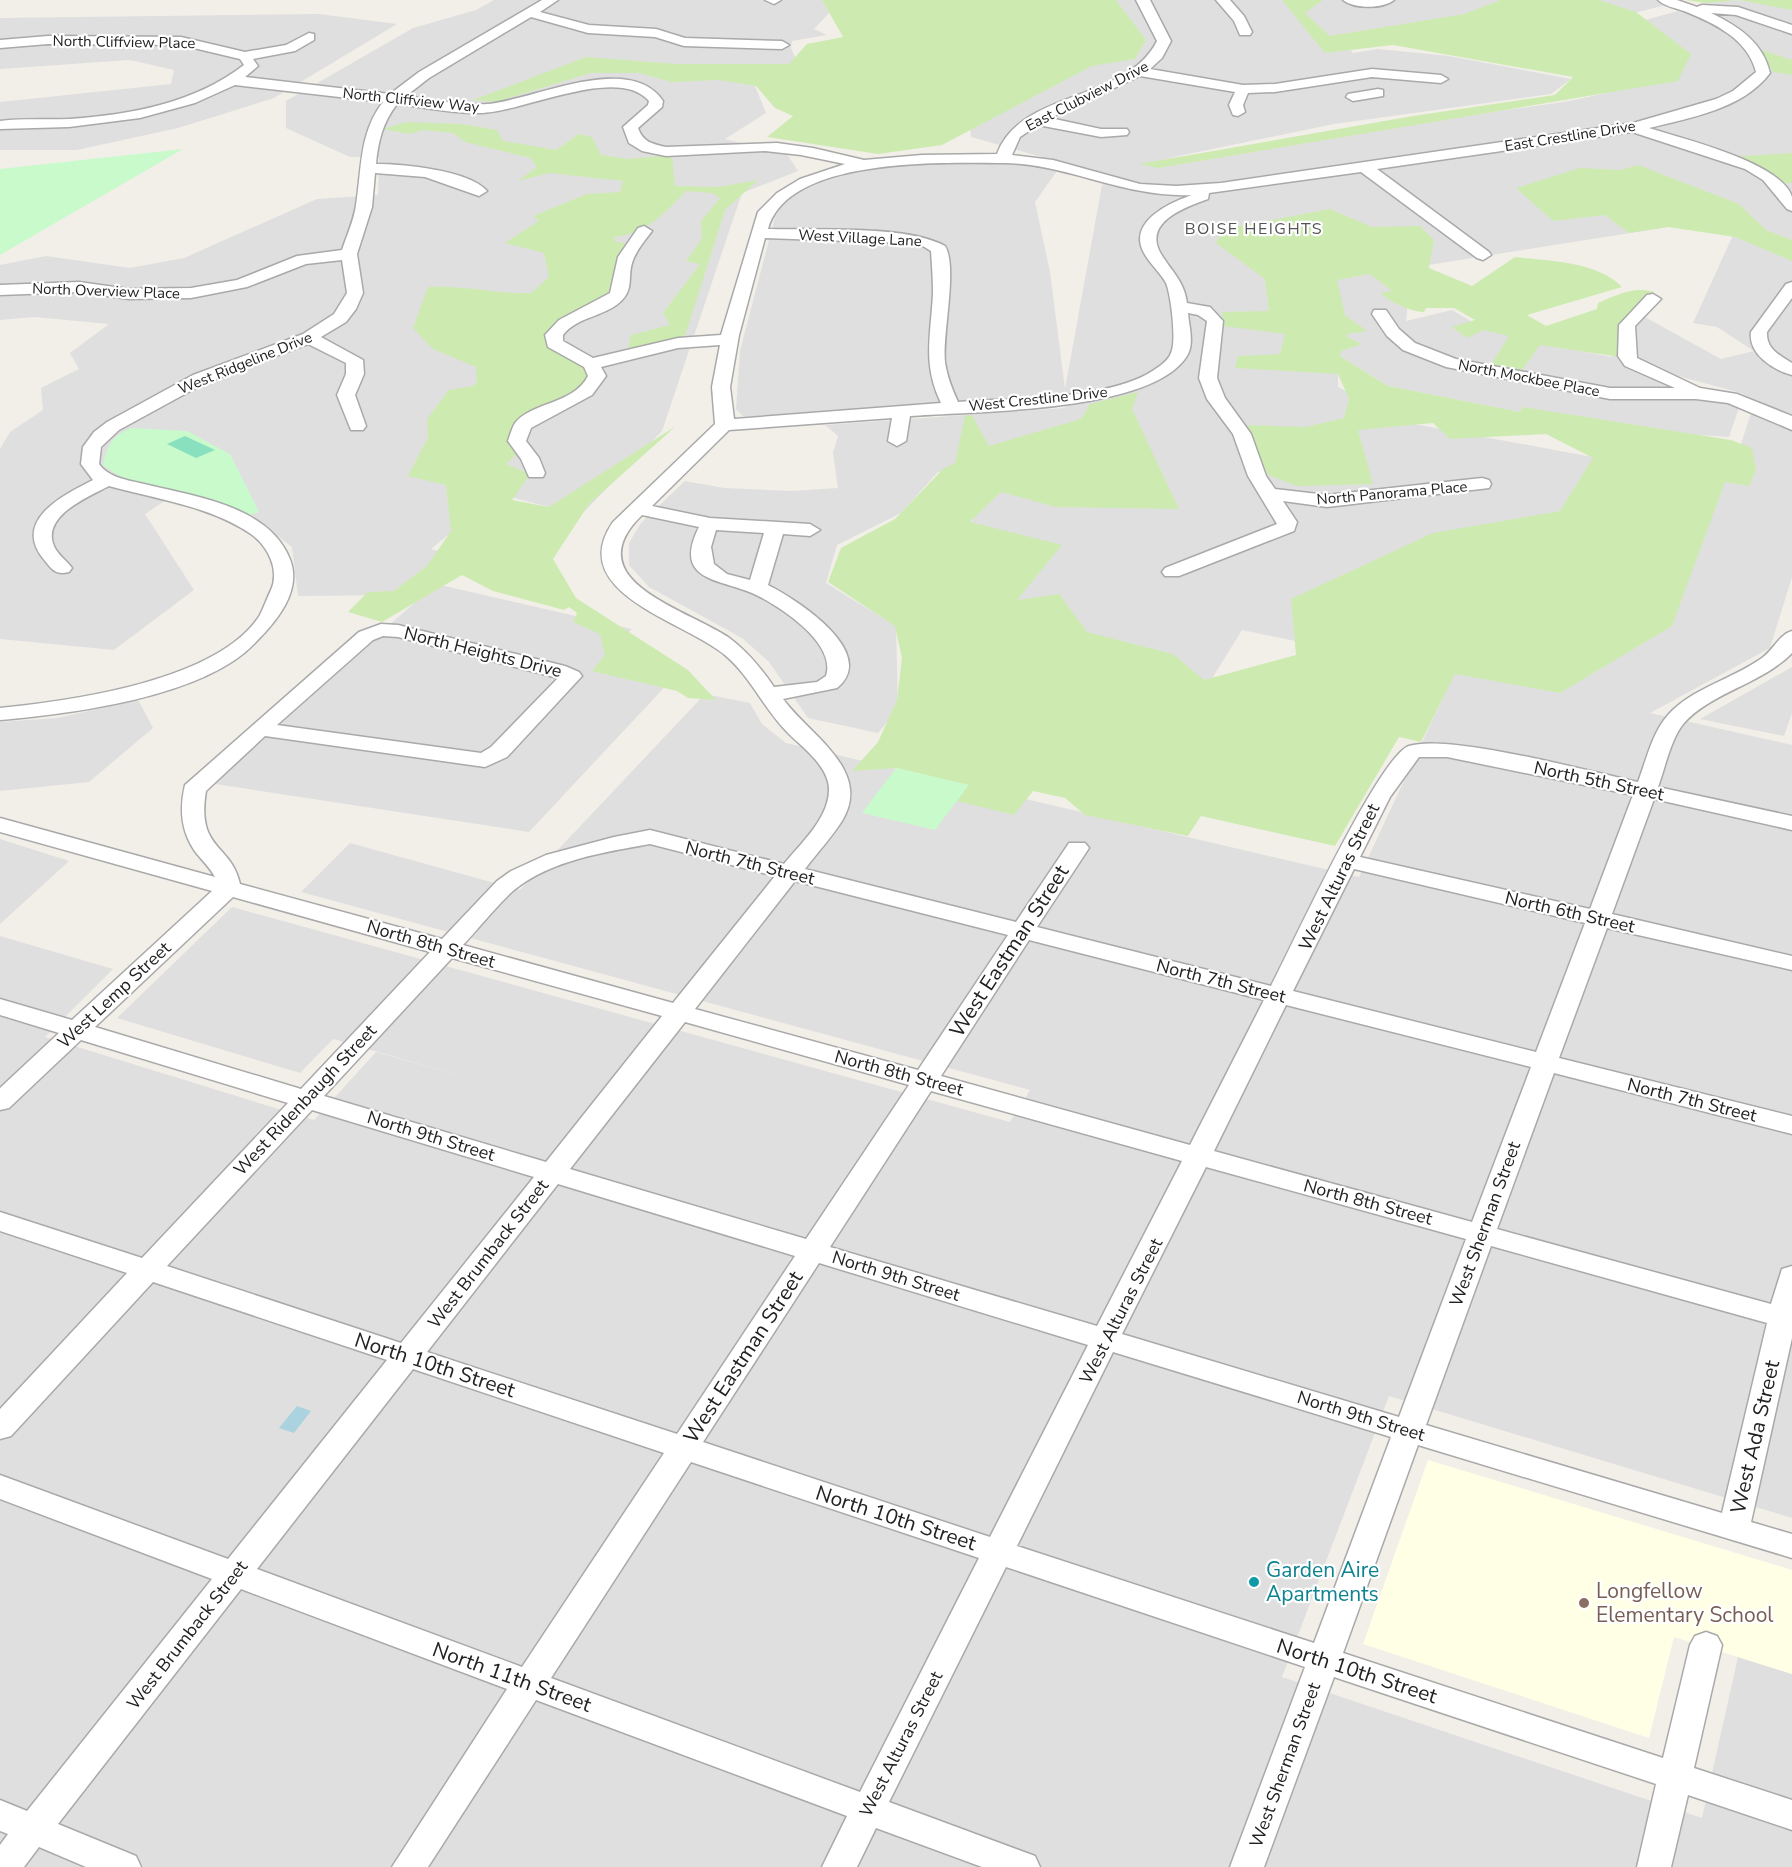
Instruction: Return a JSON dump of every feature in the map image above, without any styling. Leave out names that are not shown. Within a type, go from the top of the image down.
[{"type":"street","name":"West Ridgeline Drive","points":[[107,480],[93,469],[89,455],[100,436],[113,426],[199,379],[309,338],[327,328],[348,309],[355,293],[349,254],[364,207],[370,145],[379,117],[393,99],[424,75],[551,0]]},
{"type":"street","name":"East Clubview Drive","points":[[1003,159],[1008,143],[1017,132],[1036,120],[1140,72],[1156,59],[1164,41],[1143,0]]},
{"type":"street","points":[[1223,0],[1230,11],[1244,24],[1245,32]]},
{"type":"street","points":[[1350,0],[1376,3],[1387,0]]},
{"type":"street","name":"East Crestline Drive","points":[[1237,186],[1633,127],[1672,118],[1738,94],[1755,84],[1763,73],[1763,63],[1740,38],[1723,24],[1694,10],[1665,0]]},
{"type":"street","points":[[1694,10],[1738,12],[1792,30]]},
{"type":"street","points":[[530,13],[588,29],[656,33],[684,42],[782,45]]},
{"type":"street","points":[[0,125],[70,123],[119,116],[196,99],[232,80],[251,66],[245,56],[290,48],[309,37]]},
{"type":"street","name":"North Cliffview Place","points":[[0,44],[48,40],[181,41],[245,56]]},
{"type":"street","points":[[1140,72],[1243,89],[1275,88],[1394,73],[1441,79]]},
{"type":"street","points":[[1340,78],[1365,95]]},
{"type":"street","name":"North Cliffview Way","points":[[232,80],[463,108],[494,108],[525,102],[571,86],[590,83],[624,85],[647,91],[656,101],[655,107],[630,127],[630,134],[634,140],[647,147],[692,153],[764,147],[836,158],[863,165]]},
{"type":"street","points":[[1238,112],[1236,105],[1243,89]]},
{"type":"street","points":[[1036,120],[1101,133],[1122,132]]},
{"type":"street","points":[[1633,127],[1750,166],[1768,177],[1792,206]]},
{"type":"street","points":[[710,524],[702,539],[701,555],[708,570],[723,579],[757,588],[821,632],[830,642],[840,668],[837,677],[829,684],[771,694],[747,662],[719,640],[638,592],[621,579],[612,567],[610,554],[612,539],[620,526],[723,425],[725,416],[721,387],[729,341],[765,215],[770,207],[790,192],[829,174],[863,165],[922,159],[1003,159],[1045,163],[1132,188],[1176,191],[1237,186]]},
{"type":"street","points":[[1363,166],[1483,255]]},
{"type":"street","points":[[368,173],[426,171],[453,177],[479,191]]},
{"type":"street","name":"West Crestline Drive","points":[[723,425],[1099,395],[1146,381],[1162,372],[1180,352],[1182,340],[1174,283],[1148,242],[1152,226],[1168,210],[1182,203],[1237,186]]},
{"type":"street","name":"West Village Lane","points":[[760,233],[902,238],[925,241],[939,249],[941,301],[936,360],[940,385],[952,408]]},
{"type":"street","points":[[508,462],[533,465],[517,441],[523,425],[591,388],[597,376],[591,364],[554,343],[554,335],[562,324],[605,306],[618,295],[624,286],[623,268],[639,236],[615,238]]},
{"type":"street","name":"North Overview Place","points":[[0,290],[79,287],[129,294],[190,293],[241,284],[303,259],[349,254]]},
{"type":"street","points":[[1792,287],[1759,332],[1757,340],[1768,355],[1792,370]]},
{"type":"street","points":[[1653,299],[1627,325],[1627,356],[1631,362],[1696,391],[1737,399],[1792,425]]},
{"type":"street","points":[[1172,572],[1282,531],[1287,527],[1287,522],[1257,476],[1242,434],[1216,399],[1208,378],[1215,321],[1207,311],[1179,308]]},
{"type":"street","name":"North Mockbee Place","points":[[1380,314],[1387,328],[1404,343],[1439,358],[1476,369],[1531,377],[1604,393],[1696,391]]},
{"type":"street","points":[[309,338],[354,360],[357,367],[355,376],[346,395],[357,426]]},
{"type":"street","points":[[591,364],[689,342],[729,341]]},
{"type":"street","points":[[897,441],[902,410]]},
{"type":"street","points":[[0,714],[49,710],[117,699],[180,679],[234,650],[263,625],[274,611],[285,576],[280,557],[260,532],[213,509],[107,480],[66,502],[46,523],[42,535],[44,546],[62,568]]},
{"type":"street","name":"North Panorama Place","points":[[1268,495],[1327,501],[1482,484]]},
{"type":"street","points":[[637,508],[710,524],[810,530]]},
{"type":"street","points":[[757,588],[775,528]]},
{"type":"street","name":"North Heights Drive","points":[[229,888],[228,876],[197,836],[194,795],[200,781],[366,636],[381,630],[409,633],[558,670],[572,676],[499,752],[485,760],[260,729]]},
{"type":"street","name":"West Sherman Street","points":[[1247,1867],[1645,791],[1674,721],[1688,709],[1773,659],[1789,645],[1792,636]]},
{"type":"street","name":"West Brumback Street","points":[[3,1867],[831,820],[837,808],[841,788],[832,767],[786,718],[771,694]]},
{"type":"street","name":"North 5th Street","points":[[1406,756],[1414,752],[1447,750],[1792,823]]},
{"type":"street","name":"West Alturas Street","points":[[839,1867],[1280,996],[1378,797],[1406,756]]},
{"type":"street","name":"North 8th Street","points":[[2,822],[678,1014],[1787,1318]]},
{"type":"street","name":"North 7th Street","points":[[650,837],[1792,1125]]},
{"type":"street","name":"West Ridenbaugh Street","points":[[0,1428],[506,886],[532,869],[618,842],[650,837]]},
{"type":"street","name":"West Eastman Street","points":[[409,1867],[1077,848]]},
{"type":"street","name":"North 6th Street","points":[[1348,861],[1792,963]]},
{"type":"street","name":"West Lemp Street","points":[[0,1102],[229,888]]},
{"type":"street","name":"North 9th Street","points":[[0,1007],[1792,1546]]},
{"type":"street","name":"North 10th Street","points":[[0,1221],[1792,1815]]},
{"type":"street","name":"West Ada Street","points":[[1734,1528],[1787,1318],[1792,1276]]},
{"type":"street","name":"North 11th Street","points":[[0,1487],[1023,1867]]},
{"type":"street","points":[[1654,1867],[1706,1645]]},
{"type":"street","points":[[0,1815],[124,1867]]},
{"type":"shaded area","points":[[494,0],[841,0],[814,29],[827,35],[792,41],[791,48],[801,70],[755,86],[766,113],[725,139],[787,154],[798,171],[742,193],[662,431],[581,515],[498,494],[431,549],[453,555],[403,595],[298,596],[292,547],[250,515],[231,504],[178,492],[145,514],[194,590],[114,650],[0,639],[0,449],[10,432],[43,410],[41,388],[79,369],[70,353],[109,324],[34,317],[0,320],[0,265],[46,256],[130,268],[184,258],[317,199],[378,195],[379,157],[350,157],[286,128],[286,101],[413,28],[476,10]]},
{"type":"shaded area","points":[[1007,0],[1557,0],[1341,38],[1353,53],[1378,49],[1449,56],[1571,79],[1551,94],[1334,124],[1164,159],[1570,101],[1619,90],[1638,22],[1718,0],[1792,1],[1792,417],[1741,393],[1667,373],[1655,377],[1741,402],[1729,437],[1598,428],[1388,386],[1340,356],[1339,333],[1338,387],[1409,423],[1729,481],[1753,407],[1792,420],[1792,577],[1770,648],[1650,713],[1792,745],[1792,1518],[1389,1396],[1282,1677],[1702,1818],[1738,1657],[1792,1674],[1792,1867],[0,1867],[0,936],[113,969],[45,1037],[314,1120],[376,1052],[485,1083],[333,1039],[300,1073],[117,1018],[232,907],[1010,1122],[1030,1090],[301,892],[350,843],[520,890],[705,694],[750,703],[762,724],[786,743],[1359,877],[1454,674],[1242,630],[1200,698],[932,565],[1004,485],[938,472],[901,513],[837,545],[826,583],[896,626],[898,709],[878,733],[808,718],[769,662],[742,638],[649,587],[629,565],[629,543],[641,523],[685,481],[724,488],[792,491],[838,488],[833,453],[838,436],[825,425],[1065,408],[1064,397],[927,403],[754,417],[743,416],[736,409],[740,351],[775,217],[782,206],[798,193],[822,182],[862,170],[907,163],[1019,163],[1057,171],[1035,202],[1050,272],[1065,389],[1102,185],[1116,178],[971,137],[970,127]],"holes":[[[1713,220],[1733,235],[1693,323],[1717,327],[1754,351],[1721,359],[1643,316],[1631,326],[1612,357],[1539,343],[1484,329],[1452,310],[1406,321],[1408,303],[1371,274]]]},
{"type":"shaded area","points":[[1571,0],[1657,0],[1666,5],[1618,17]]},
{"type":"shaded area","points":[[319,14],[397,24],[274,98],[178,128],[77,150],[0,150],[0,102],[171,84],[174,70],[130,60],[0,69],[0,18]]},
{"type":"shaded area","points":[[436,584],[632,629],[608,653],[675,676],[529,832],[209,783]]},
{"type":"shaded area","points":[[1792,667],[1792,713],[1784,736],[1700,719]]},
{"type":"shaded area","points":[[138,700],[153,728],[89,782],[0,791],[0,722],[57,718]]},
{"type":"shaded area","points":[[0,839],[69,861],[0,924]]},
{"type":"shaded area","name":"Longfellow Elementary School","points":[[1428,1460],[1792,1570],[1792,1674],[1674,1637],[1649,1738],[1363,1644]]},
{"type":"green space","points":[[822,0],[1116,0],[1146,40],[1135,59],[1092,66],[942,145],[878,154],[767,137],[793,116],[775,108],[756,86],[719,80],[672,82],[639,73],[591,73],[496,102],[473,100],[586,57],[677,64],[789,64],[807,44],[843,37]]},
{"type":"green space","points":[[1282,0],[1323,0],[1305,13],[1330,36],[1464,14],[1501,0],[1599,0],[1636,12],[1691,54],[1678,81],[1158,168],[1139,164],[1413,116],[1555,95],[1573,77],[1393,45],[1325,53]]},
{"type":"green space","points":[[1686,0],[1739,0],[1705,3]]},
{"type":"green space","points":[[1739,0],[1792,0],[1792,10]]},
{"type":"green space","points":[[1758,49],[1792,60],[1792,75],[1773,72]]},
{"type":"green space","points":[[406,122],[462,124],[497,130],[503,141],[556,150],[579,134],[592,137],[601,155],[629,159],[672,155],[675,186],[719,187],[758,180],[725,210],[685,336],[628,349],[631,335],[670,325],[663,313],[700,264],[686,261],[702,239],[701,221],[720,198],[712,193],[686,191],[646,227],[615,237],[614,241],[628,244],[612,295],[558,321],[545,333],[548,344],[584,366],[590,375],[577,392],[533,412],[518,453],[506,464],[530,474],[512,500],[549,507],[676,426],[589,504],[553,559],[576,598],[688,670],[716,700],[688,698],[677,691],[592,671],[605,655],[600,634],[573,622],[577,613],[569,607],[564,610],[493,591],[462,575],[382,622],[348,612],[368,592],[394,591],[427,566],[451,531],[446,485],[408,476],[428,437],[427,419],[449,390],[473,386],[477,382],[476,367],[433,349],[413,328],[428,287],[531,293],[549,277],[544,253],[505,243],[539,221],[533,216],[587,194],[620,192],[623,181],[549,173],[518,181],[537,167],[530,158],[465,142],[453,133],[423,130],[410,134],[383,129]]},
{"type":"green space","points":[[183,149],[0,255],[0,169]]},
{"type":"green space","points":[[1792,153],[1792,183],[1781,183],[1731,157]]},
{"type":"green space","points":[[1638,165],[1739,204],[1766,230],[1792,240],[1792,261],[1735,237],[1668,227],[1629,233],[1605,215],[1553,221],[1516,188],[1580,168],[1621,170]]},
{"type":"green space","points":[[1330,209],[1372,227],[1420,226],[1434,240],[1429,268],[1472,286],[1515,257],[1557,261],[1586,267],[1612,278],[1622,287],[1527,315],[1546,326],[1597,309],[1598,303],[1625,292],[1646,290],[1654,292],[1618,326],[1620,357],[1540,345],[1522,370],[1490,366],[1509,336],[1483,330],[1467,338],[1452,327],[1475,320],[1454,308],[1426,308],[1424,312],[1401,306],[1381,293],[1392,291],[1370,274],[1337,280],[1345,315],[1367,331],[1347,334],[1347,337],[1362,344],[1341,351],[1340,356],[1388,386],[1520,412],[1523,407],[1731,440],[1752,448],[1756,470],[1749,486],[1725,482],[1672,626],[1560,693],[1455,674],[1421,742],[1399,737],[1335,846],[1201,816],[1188,836],[1085,815],[1065,798],[1033,791],[1014,815],[957,801],[968,785],[896,768],[852,771],[878,742],[897,700],[902,658],[895,626],[828,582],[841,548],[895,519],[943,469],[955,463],[965,416],[972,415],[989,446],[1081,419],[1090,404],[1138,392],[1132,409],[1179,509],[1056,507],[1001,492],[970,522],[1062,545],[1017,600],[1059,594],[1087,632],[1173,654],[1204,680],[1296,655],[1291,599],[1433,533],[1560,511],[1593,458],[1546,434],[1450,439],[1433,423],[1358,430],[1373,484],[1297,486],[1268,475],[1246,425],[1306,427],[1344,418],[1349,399],[1338,374],[1235,368],[1238,356],[1280,354],[1285,334],[1223,326],[1222,312],[1269,311],[1265,279],[1216,243],[1223,229]]},
{"type":"green space","points":[[131,428],[187,431],[230,454],[259,512],[250,515],[214,501],[155,489],[119,476],[103,465],[109,447],[115,438]]},
{"type":"green space","points":[[185,436],[215,450],[196,458],[167,444]]},
{"type":"green space","points":[[896,768],[969,785],[935,830],[862,813]]},
{"type":"water","points":[[297,1406],[311,1411],[294,1433],[279,1428]]},
{"type":"place","name":"Garden Aire Apartments","points":[[1254,1582]]},
{"type":"place","name":"Longfellow Elementary School","points":[[1584,1603]]},
{"type":"district","name":"BOISE HEIGHTS","points":[[1254,228]]}]
